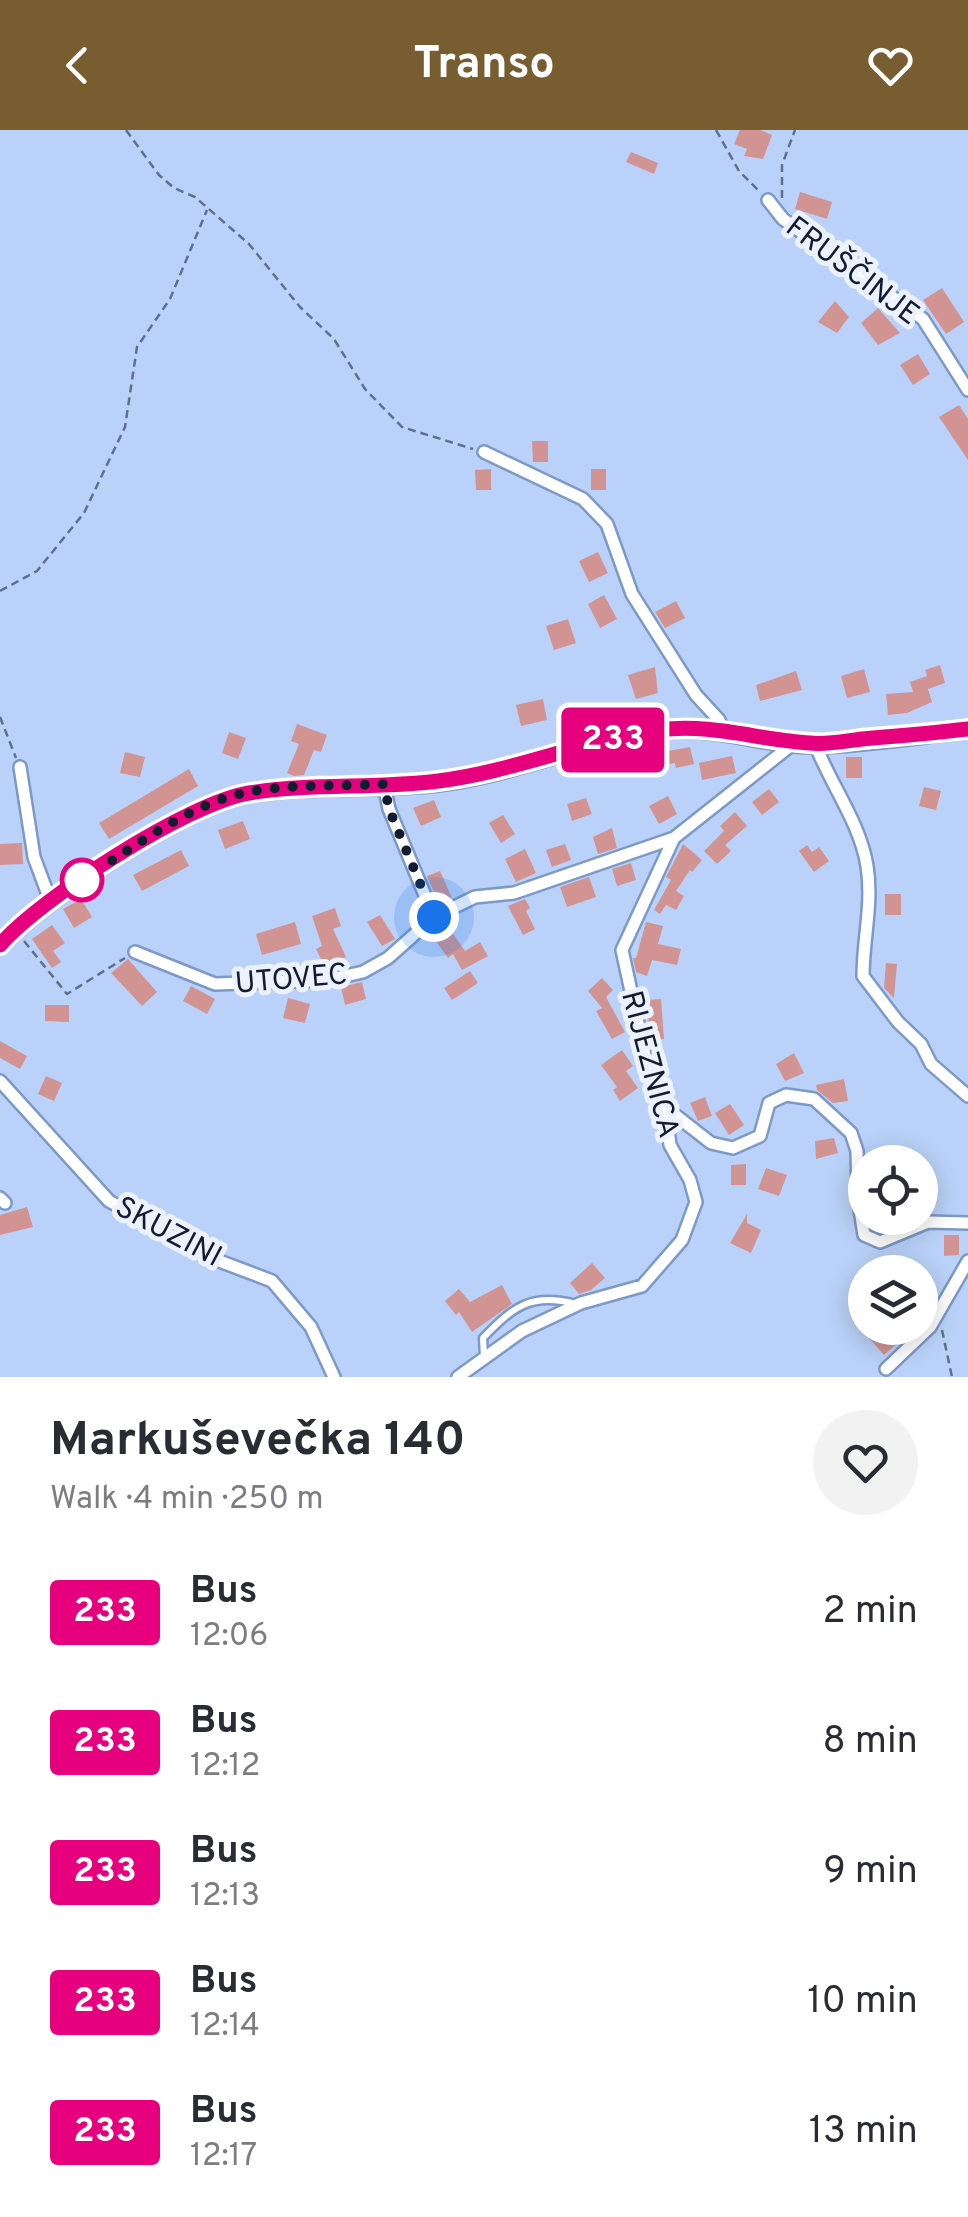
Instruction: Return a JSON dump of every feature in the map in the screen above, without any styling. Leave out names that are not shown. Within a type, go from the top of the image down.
[{"type":"main road","points":[[0,945],[50,900],[167,828],[223,799],[278,790],[470,777],[542,756],[660,730],[723,730],[815,744],[968,729]]},
{"type":"street","name":"FRUŠČINJE","points":[[768,200],[782,219],[922,319],[967,387]]},
{"type":"street","points":[[484,452],[582,499],[607,524],[632,594],[696,695],[720,720],[723,730]]},
{"type":"street","name":"RIJEZNICA","points":[[458,1377],[522,1331],[577,1304],[642,1286],[682,1240],[696,1202],[690,1180],[670,1145],[665,1107],[648,1068],[622,950],[674,838],[795,742]]},
{"type":"street","points":[[815,744],[858,835],[867,865],[870,905],[864,976],[940,1073],[968,1096]]},
{"type":"street","points":[[20,767],[34,857],[50,900]]},
{"type":"street","points":[[384,784],[389,809],[434,917]]},
{"type":"street","name":"UTOVEC","points":[[135,952],[215,984],[327,980],[364,972],[388,958],[434,917],[475,898],[514,893],[674,838]]},
{"type":"street","name":"SKUZINI","points":[[0,1081],[109,1201],[214,1258],[272,1281],[311,1327],[334,1377]]},
{"type":"street","points":[[665,1107],[710,1142],[733,1148],[760,1136],[769,1103],[786,1096],[814,1100],[851,1134],[857,1151],[864,1235],[880,1242],[928,1222],[968,1223]]},
{"type":"street","points":[[886,1369],[930,1327],[968,1261]]},
{"type":"lane","points":[[484,1358],[482,1338],[509,1310],[552,1297],[577,1304]]},
{"type":"path","points":[[126,130],[159,175],[208,208],[249,244],[300,307],[334,339],[365,389],[402,427],[484,452]]},
{"type":"path","points":[[716,130],[739,171],[768,200]]},
{"type":"path","points":[[782,219],[782,164],[795,130]]},
{"type":"path","points":[[0,591],[37,570],[84,514],[124,428],[137,347],[170,299],[208,208]]},
{"type":"path","points":[[0,717],[20,767]]},
{"type":"path","points":[[15,928],[66,994],[135,952]]},
{"type":"path","points":[[939,1314],[952,1377]]},
{"type":"building","points":[[740,130],[760,130],[772,135],[763,159],[744,156],[747,149],[734,144]]},
{"type":"building","points":[[631,152],[658,163],[654,174],[626,162]]},
{"type":"building","points":[[800,192],[832,202],[827,219],[795,209]]},
{"type":"building","points":[[942,288],[964,322],[946,334],[923,300]]},
{"type":"building","points":[[835,301],[849,317],[837,333],[818,322]]},
{"type":"building","points":[[878,308],[900,333],[878,345],[861,323]]},
{"type":"building","points":[[918,354],[930,374],[913,385],[900,365]]},
{"type":"building","points":[[959,405],[968,419],[968,460],[939,417]]},
{"type":"building","points":[[532,441],[548,441],[548,462],[533,462]]},
{"type":"building","points":[[491,469],[491,490],[476,490],[475,470]]},
{"type":"building","points":[[591,469],[606,469],[606,490],[591,490]]},
{"type":"building","points":[[598,552],[608,573],[589,582],[579,561]]},
{"type":"building","points":[[604,595],[617,619],[600,628],[588,604]]},
{"type":"building","points":[[676,601],[685,618],[665,628],[655,612]]},
{"type":"building","points":[[568,619],[576,643],[554,650],[546,626]]},
{"type":"building","points":[[940,665],[945,683],[928,689],[932,702],[907,713],[888,715],[886,694],[913,692],[910,682],[927,676],[925,670]]},
{"type":"building","points":[[655,667],[658,693],[636,699],[628,675]]},
{"type":"building","points":[[864,669],[870,692],[847,698],[841,676]]},
{"type":"building","points":[[796,671],[802,690],[760,701],[756,685]]},
{"type":"building","points":[[543,699],[547,720],[521,726],[516,705]]},
{"type":"building","points":[[297,724],[327,735],[321,752],[314,750],[304,775],[294,776],[287,773],[299,744],[291,741]]},
{"type":"building","points":[[229,732],[246,738],[238,759],[222,753]]},
{"type":"building","points":[[690,747],[694,764],[654,767],[651,754]]},
{"type":"building","points":[[125,752],[145,757],[140,777],[120,773]]},
{"type":"building","points":[[732,756],[736,773],[702,780],[699,763]]},
{"type":"building","points":[[846,757],[862,757],[862,778],[846,778]]},
{"type":"building","points":[[189,769],[198,786],[109,839],[99,823]]},
{"type":"building","points":[[924,787],[941,791],[936,810],[919,806]]},
{"type":"building","points":[[769,789],[779,802],[762,815],[752,802]]},
{"type":"building","points":[[668,796],[677,814],[659,824],[649,806]]},
{"type":"building","points":[[586,798],[592,814],[572,821],[567,804]]},
{"type":"building","points":[[434,800],[441,817],[421,826],[413,808]]},
{"type":"building","points":[[735,812],[747,826],[725,845],[731,851],[717,864],[704,851],[724,831],[720,826]]},
{"type":"building","points":[[503,815],[515,834],[501,843],[489,823]]},
{"type":"building","points":[[243,821],[250,839],[225,849],[218,830]]},
{"type":"building","points":[[612,828],[617,848],[598,854],[593,837]]},
{"type":"building","points":[[22,843],[23,864],[0,865],[0,844]]},
{"type":"building","points":[[565,844],[571,860],[552,867],[546,850]]},
{"type":"building","points":[[683,844],[702,860],[676,891],[684,896],[676,910],[666,905],[660,914],[654,910],[671,880],[666,877]]},
{"type":"building","points":[[807,845],[812,852],[819,847],[829,861],[814,872],[799,851]]},
{"type":"building","points":[[525,849],[536,873],[516,882],[505,859]]},
{"type":"building","points":[[181,850],[189,866],[142,891],[133,875]]},
{"type":"building","points":[[631,863],[636,880],[617,886],[612,869]]},
{"type":"building","points":[[440,871],[452,898],[439,904],[427,876]]},
{"type":"building","points":[[589,877],[596,897],[567,907],[560,887]]},
{"type":"building","points":[[885,894],[901,894],[901,915],[885,915]]},
{"type":"building","points":[[81,899],[92,917],[74,928],[63,909]]},
{"type":"building","points":[[525,899],[535,929],[523,935],[508,906]]},
{"type":"building","points":[[335,908],[341,926],[333,929],[346,957],[325,967],[316,949],[322,946],[312,916]]},
{"type":"building","points":[[380,915],[395,939],[382,946],[367,922]]},
{"type":"building","points":[[295,922],[301,944],[262,955],[256,934]]},
{"type":"building","points":[[646,922],[663,926],[658,944],[681,949],[677,965],[652,960],[647,976],[636,972],[633,958]]},
{"type":"building","points":[[52,925],[65,943],[53,951],[61,962],[52,968],[32,939]]},
{"type":"building","points":[[450,929],[465,951],[480,942],[488,956],[462,970],[453,954],[448,958],[435,940]]},
{"type":"building","points":[[128,959],[157,992],[142,1006],[111,973]]},
{"type":"building","points":[[886,963],[897,964],[894,998],[884,988]]},
{"type":"building","points":[[470,971],[478,983],[452,1000],[444,988]]},
{"type":"building","points":[[602,978],[613,990],[606,997],[625,1032],[612,1039],[596,1011],[602,1008],[588,991]]},
{"type":"building","points":[[362,982],[366,999],[345,1005],[341,987]]},
{"type":"building","points":[[191,986],[215,999],[207,1014],[183,1001]]},
{"type":"building","points":[[288,998],[310,1004],[305,1023],[283,1018]]},
{"type":"building","points":[[661,999],[664,1039],[651,1040],[646,1000]]},
{"type":"building","points":[[45,1005],[69,1005],[69,1022],[45,1021]]},
{"type":"building","points":[[0,1041],[27,1056],[20,1069],[0,1058]]},
{"type":"building","points":[[622,1050],[633,1066],[626,1071],[638,1088],[620,1101],[613,1090],[617,1087],[601,1065]]},
{"type":"building","points":[[794,1053],[804,1073],[785,1081],[776,1064]]},
{"type":"building","points":[[46,1076],[62,1083],[54,1101],[38,1094]]},
{"type":"building","points":[[844,1079],[848,1101],[833,1103],[817,1090],[816,1085]]},
{"type":"building","points":[[705,1097],[712,1116],[698,1121],[690,1103]]},
{"type":"building","points":[[730,1104],[744,1125],[729,1135],[715,1113]]},
{"type":"building","points":[[834,1138],[838,1153],[816,1159],[815,1141]]},
{"type":"building","points":[[746,1164],[746,1185],[731,1185],[731,1165]]},
{"type":"building","points":[[766,1168],[787,1175],[779,1196],[758,1189]]},
{"type":"building","points":[[27,1207],[33,1227],[0,1235],[0,1215]]},
{"type":"building","points":[[747,1214],[747,1223],[761,1230],[751,1253],[730,1243]]},
{"type":"building","points":[[944,1235],[959,1235],[959,1255],[944,1256]]},
{"type":"building","points":[[592,1263],[605,1278],[579,1294],[570,1283]]},
{"type":"building","points":[[502,1285],[512,1304],[472,1332],[459,1312],[456,1315],[445,1301],[459,1289],[470,1302]]},
{"type":"building","points":[[875,1345],[895,1345],[884,1355]]},
{"type":"bus line","name":"233","points":[[0,945],[50,900],[167,828],[204,807],[249,793],[470,777],[542,756],[660,730],[706,728],[815,744],[968,729]]},
{"type":"route","points":[[82,880],[223,799],[278,790],[384,784],[389,809],[434,917]]}]
